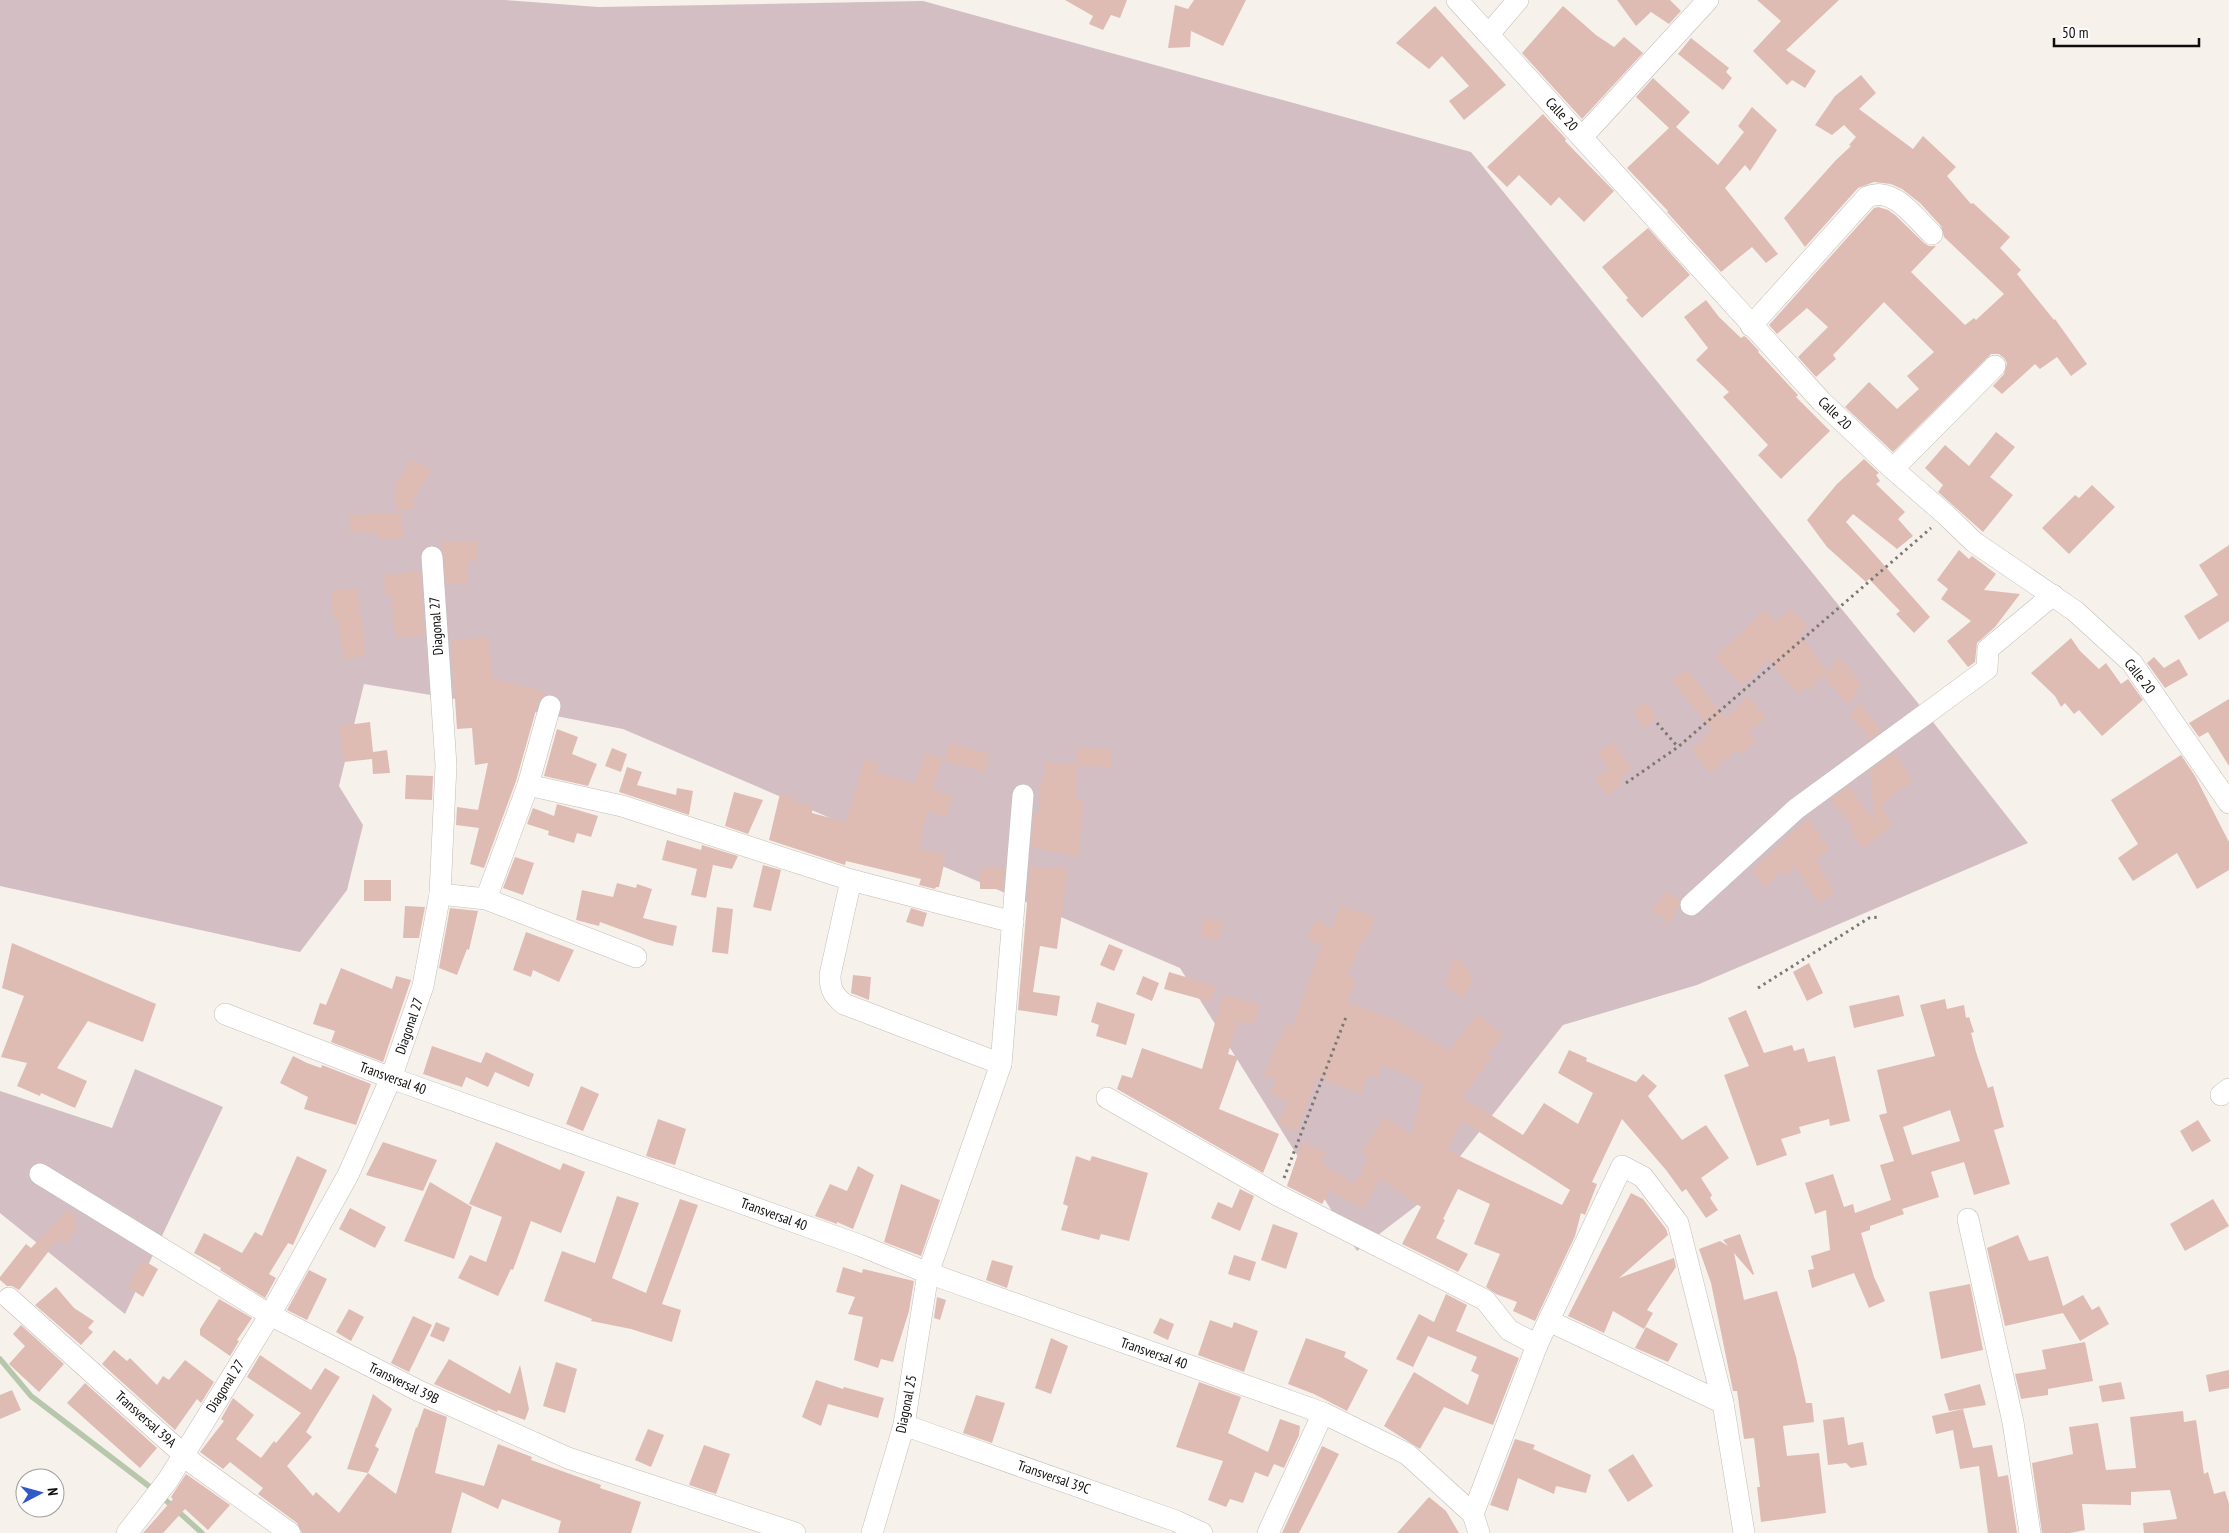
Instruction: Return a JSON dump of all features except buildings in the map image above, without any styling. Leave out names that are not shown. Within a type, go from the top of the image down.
[{"type":"street","name":"Calle 20","points":[[1457,0],[1583,136],[1750,326],[1822,402],[1974,542],[2075,611],[2132,663],[2229,803]]},
{"type":"street","points":[[1489,34],[1518,0]]},
{"type":"street","points":[[1583,136],[1708,0]]},
{"type":"street","points":[[1750,326],[1867,197],[1876,193],[1885,194],[1897,200],[1932,234]]},
{"type":"street","points":[[1893,469],[1995,366]]},
{"type":"street","name":"Diagonal 27","points":[[133,1526],[168,1480],[270,1315],[348,1175],[392,1078],[423,986],[440,894],[446,765],[432,557]]},
{"type":"street","points":[[1691,905],[1796,809],[1987,669],[1988,649],[2053,596]]},
{"type":"street","points":[[486,899],[528,785],[550,706]]},
{"type":"street","points":[[528,785],[622,806],[851,880],[1012,922]]},
{"type":"street","name":"Diagonal 25","points":[[872,1533],[904,1424],[928,1273],[1001,1064],[1023,795]]},
{"type":"street","points":[[851,880],[830,975],[830,985],[834,996],[844,1004],[1001,1064]]},
{"type":"street","points":[[440,894],[486,899],[636,957]]},
{"type":"street","name":"Transversal 40","points":[[225,1014],[392,1078],[850,1242],[928,1273],[1323,1413],[1407,1454],[1476,1524]]},
{"type":"street","points":[[1106,1098],[1277,1195],[1485,1300],[1509,1330],[1538,1345]]},
{"type":"street","points":[[1476,1524],[1538,1345],[1622,1166],[1643,1177],[1678,1223],[1723,1403],[1744,1533]]},
{"type":"street","name":"Transversal 39B","points":[[40,1174],[270,1315],[419,1391],[568,1458],[795,1533]]},
{"type":"street","points":[[1968,1219],[2013,1422],[2030,1533]]},
{"type":"street","name":"Transversal 39A","points":[[9,1298],[184,1453],[194,1464],[290,1533]]},
{"type":"street","points":[[1549,1321],[1723,1403]]},
{"type":"street","points":[[1268,1533],[1323,1413]]},
{"type":"street","name":"Transversal 39C","points":[[904,1424],[1176,1521],[1202,1533]]},
{"type":"path","points":[[1626,783],[1678,747],[1946,515]]},
{"type":"path","points":[[1657,723],[1678,747]]},
{"type":"path","points":[[1758,988],[1869,918],[1878,917]]},
{"type":"path","points":[[1277,1195],[1346,1017]]},
{"type":"shaded area","points":[[0,0],[505,0],[598,7],[923,1],[1471,152],[1922,708],[2028,843],[1697,985],[1563,1025],[1429,1196],[1357,1251],[1180,968],[623,729],[535,712],[364,684],[339,786],[363,825],[347,890],[300,952],[0,886]]},
{"type":"shaded area","points":[[135,1069],[223,1107],[125,1314],[0,1213],[0,1091],[112,1128]]},
{"type":"waterway","points":[[0,1359],[31,1396],[154,1490]]},
{"type":"waterway","points":[[161,1496],[202,1533]]}]
